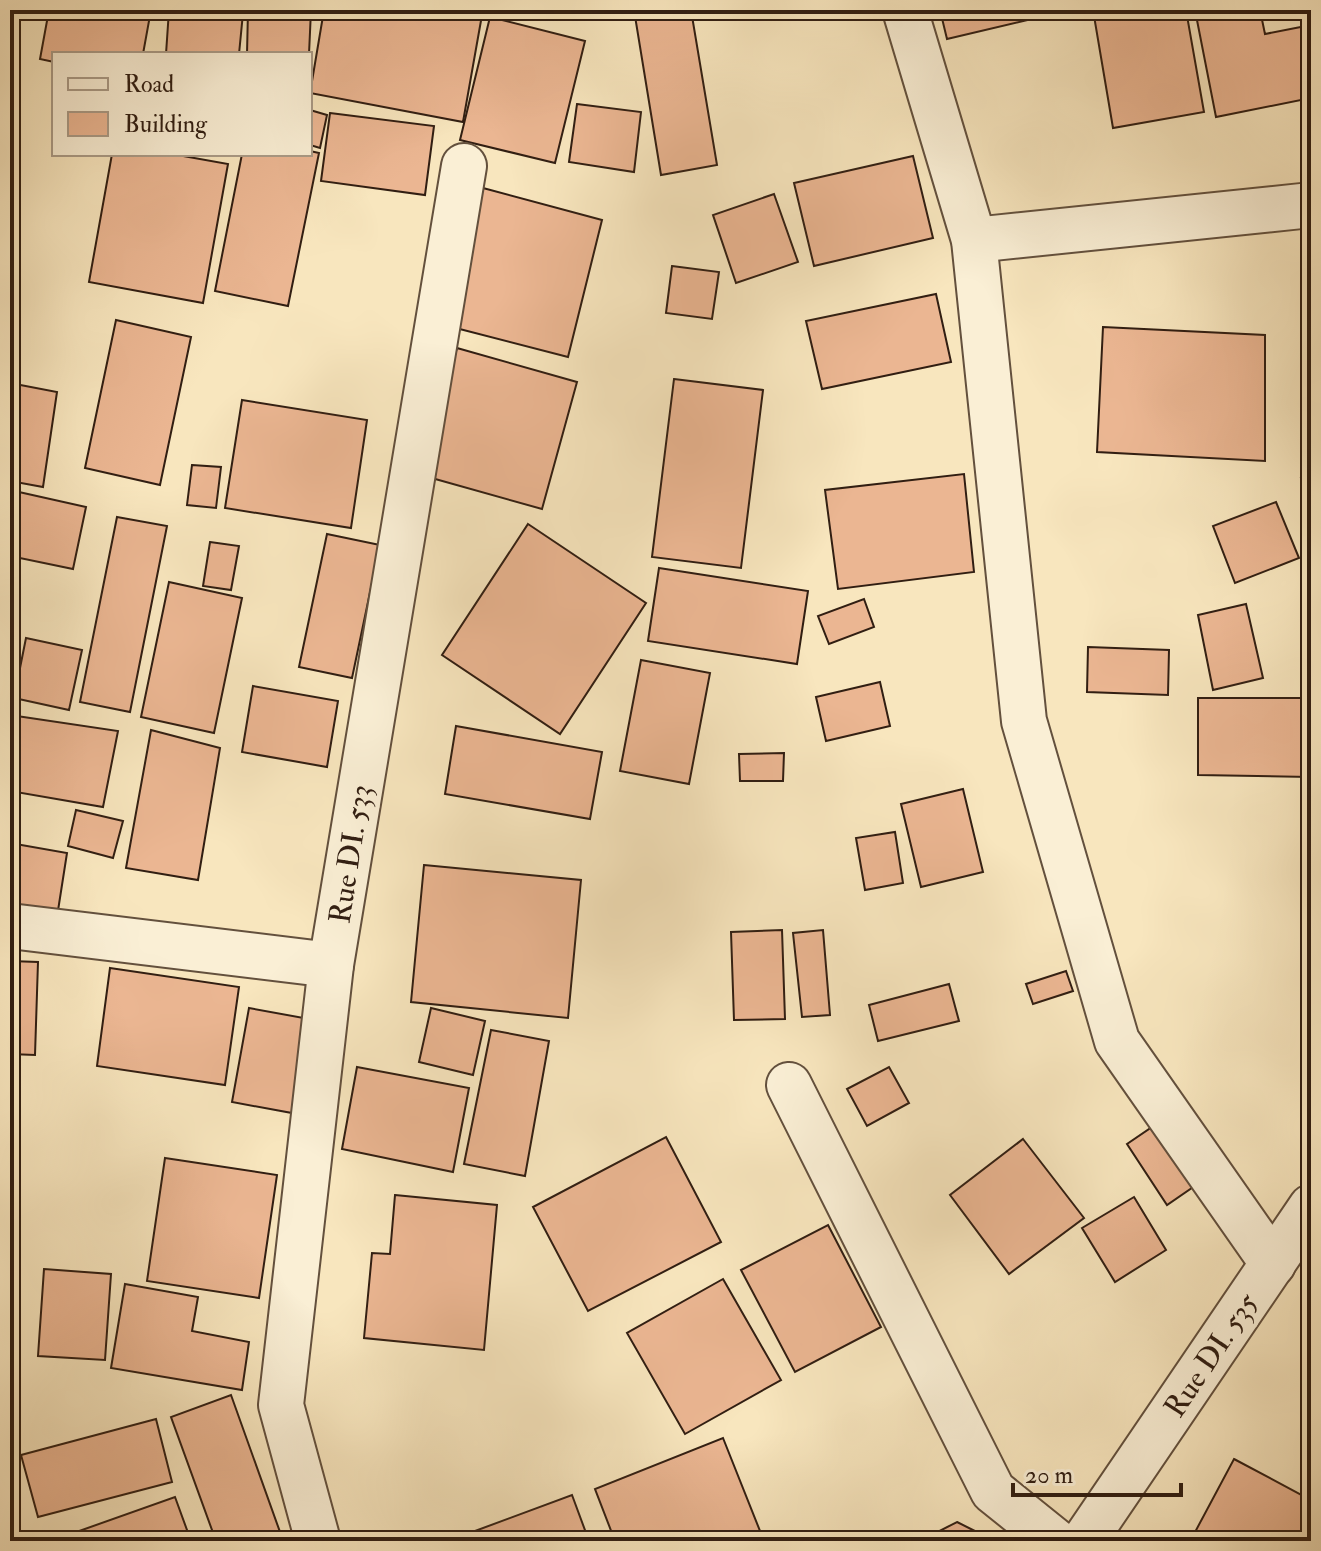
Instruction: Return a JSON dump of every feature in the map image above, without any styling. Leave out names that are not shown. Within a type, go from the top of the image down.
[{"type":"street","points":[[905,10],[974,240],[1024,721],[1117,1041],[1273,1264]]},
{"type":"street","name":"Rue DI. 533","points":[[318,1541],[281,1405],[331,965],[464,166]]},
{"type":"street","points":[[974,240],[1311,205]]},
{"type":"street","points":[[10,926],[331,965]]},
{"type":"street","points":[[789,1085],[993,1491],[1055,1541]]},
{"type":"street","name":"Rue DI. 535","points":[[1084,1541],[1311,1207]]},
{"type":"building","points":[[49,10],[151,10],[143,52],[52,52],[52,62],[40,59]]},
{"type":"building","points":[[169,10],[243,13],[239,52],[166,52]]},
{"type":"building","points":[[248,10],[311,10],[309,52],[247,52]]},
{"type":"building","points":[[324,10],[454,10],[482,15],[463,122],[312,93]]},
{"type":"building","points":[[634,10],[691,10],[717,165],[661,175]]},
{"type":"building","points":[[940,10],[1062,10],[1062,12],[947,39]]},
{"type":"building","points":[[1093,10],[1186,10],[1204,112],[1113,128]]},
{"type":"building","points":[[1195,10],[1260,10],[1265,34],[1311,25],[1311,98],[1216,117]]},
{"type":"building","points":[[490,17],[585,41],[555,163],[460,140]]},
{"type":"building","points":[[577,104],[641,112],[634,172],[569,162]]},
{"type":"building","points":[[312,111],[327,115],[320,148],[312,146]]},
{"type":"building","points":[[330,113],[434,126],[425,195],[321,181]]},
{"type":"building","points":[[312,151],[319,153],[288,306],[215,291],[242,156],[312,156]]},
{"type":"building","points":[[112,156],[183,156],[228,164],[203,303],[89,282]]},
{"type":"building","points":[[913,156],[933,238],[814,266],[794,183]]},
{"type":"building","points":[[483,188],[602,220],[568,357],[448,326]]},
{"type":"building","points":[[774,194],[798,262],[736,283],[713,215]]},
{"type":"building","points":[[672,266],[719,272],[712,319],[666,313]]},
{"type":"building","points":[[936,294],[951,362],[822,389],[806,321]]},
{"type":"building","points":[[116,320],[191,337],[160,485],[85,468]]},
{"type":"building","points":[[1103,327],[1265,335],[1265,461],[1097,452]]},
{"type":"building","points":[[457,348],[577,382],[542,509],[421,475]]},
{"type":"building","points":[[674,379],[763,390],[741,568],[652,557]]},
{"type":"building","points":[[10,383],[57,392],[43,487],[10,481]]},
{"type":"building","points":[[242,400],[367,420],[351,528],[225,508]]},
{"type":"building","points":[[192,465],[221,467],[216,508],[187,505]]},
{"type":"building","points":[[964,474],[974,572],[838,589],[825,490]]},
{"type":"building","points":[[1311,475],[1311,502],[1310,503],[1301,478]]},
{"type":"building","points":[[10,490],[86,507],[73,569],[10,556]]},
{"type":"building","points":[[1276,502],[1299,558],[1235,583],[1213,526]]},
{"type":"building","points":[[117,517],[167,526],[130,712],[80,702]]},
{"type":"building","points":[[528,524],[646,603],[560,734],[442,655]]},
{"type":"building","points":[[327,534],[380,545],[352,678],[299,667]]},
{"type":"building","points":[[210,542],[239,546],[231,590],[203,586]]},
{"type":"building","points":[[659,568],[808,591],[797,664],[648,641]]},
{"type":"building","points":[[169,582],[242,598],[214,733],[141,717]]},
{"type":"building","points":[[864,599],[874,627],[829,644],[818,616]]},
{"type":"building","points":[[1246,604],[1263,678],[1213,690],[1198,615]]},
{"type":"building","points":[[26,638],[82,650],[69,710],[14,698]]},
{"type":"building","points":[[1088,647],[1169,650],[1168,695],[1087,692]]},
{"type":"building","points":[[641,660],[710,673],[689,784],[620,771]]},
{"type":"building","points":[[880,682],[890,726],[826,741],[816,697]]},
{"type":"building","points":[[253,686],[338,701],[327,767],[242,752]]},
{"type":"building","points":[[1198,698],[1310,698],[1310,777],[1198,775]]},
{"type":"building","points":[[10,715],[118,731],[103,807],[10,791]]},
{"type":"building","points":[[456,726],[602,752],[590,819],[445,794]]},
{"type":"building","points":[[151,730],[220,748],[198,880],[126,868]]},
{"type":"building","points":[[784,753],[783,781],[740,781],[739,754]]},
{"type":"building","points":[[963,789],[983,872],[921,887],[901,804]]},
{"type":"building","points":[[76,810],[123,821],[113,858],[68,846]]},
{"type":"building","points":[[895,832],[903,883],[865,890],[856,838]]},
{"type":"building","points":[[10,843],[67,853],[57,917],[10,910]]},
{"type":"building","points":[[424,865],[581,880],[568,1018],[411,1002]]},
{"type":"building","points":[[782,930],[785,1019],[734,1020],[731,932]]},
{"type":"building","points":[[823,930],[830,1015],[802,1017],[793,933]]},
{"type":"building","points":[[10,961],[38,962],[35,1055],[10,1054]]},
{"type":"building","points":[[110,968],[239,987],[225,1085],[97,1066]]},
{"type":"building","points":[[1066,971],[1073,991],[1033,1004],[1026,984]]},
{"type":"building","points":[[949,984],[959,1021],[878,1041],[869,1005]]},
{"type":"building","points":[[249,1008],[309,1019],[292,1113],[232,1102]]},
{"type":"building","points":[[431,1008],[485,1021],[473,1075],[419,1062]]},
{"type":"building","points":[[491,1030],[549,1041],[525,1176],[464,1164]]},
{"type":"building","points":[[357,1067],[469,1088],[453,1172],[342,1149]]},
{"type":"building","points":[[889,1067],[909,1103],[867,1126],[847,1089]]},
{"type":"building","points":[[1158,1123],[1199,1183],[1167,1205],[1127,1144]]},
{"type":"building","points":[[666,1137],[721,1242],[588,1311],[533,1207]]},
{"type":"building","points":[[1023,1139],[1084,1218],[1009,1274],[950,1195]]},
{"type":"building","points":[[165,1158],[277,1175],[259,1298],[147,1281]]},
{"type":"building","points":[[395,1195],[497,1205],[484,1350],[364,1338],[372,1253],[390,1254]]},
{"type":"building","points":[[1134,1197],[1166,1250],[1115,1282],[1082,1228]]},
{"type":"building","points":[[828,1225],[881,1327],[795,1372],[741,1270]]},
{"type":"building","points":[[44,1269],[111,1274],[105,1360],[38,1356]]},
{"type":"building","points":[[723,1279],[781,1380],[685,1434],[627,1333]]},
{"type":"building","points":[[125,1284],[198,1297],[192,1331],[249,1342],[242,1390],[111,1368]]},
{"type":"building","points":[[231,1395],[280,1532],[254,1541],[216,1541],[171,1417]]},
{"type":"building","points":[[156,1419],[172,1482],[38,1517],[21,1455]]},
{"type":"building","points":[[723,1438],[764,1541],[615,1541],[595,1489]]},
{"type":"building","points":[[1234,1459],[1311,1500],[1311,1541],[1206,1541],[1194,1534]]},
{"type":"building","points":[[572,1495],[589,1541],[448,1541]]},
{"type":"building","points":[[175,1497],[191,1541],[51,1541]]},
{"type":"building","points":[[957,1522],[975,1531],[978,1541],[920,1541]]}]
